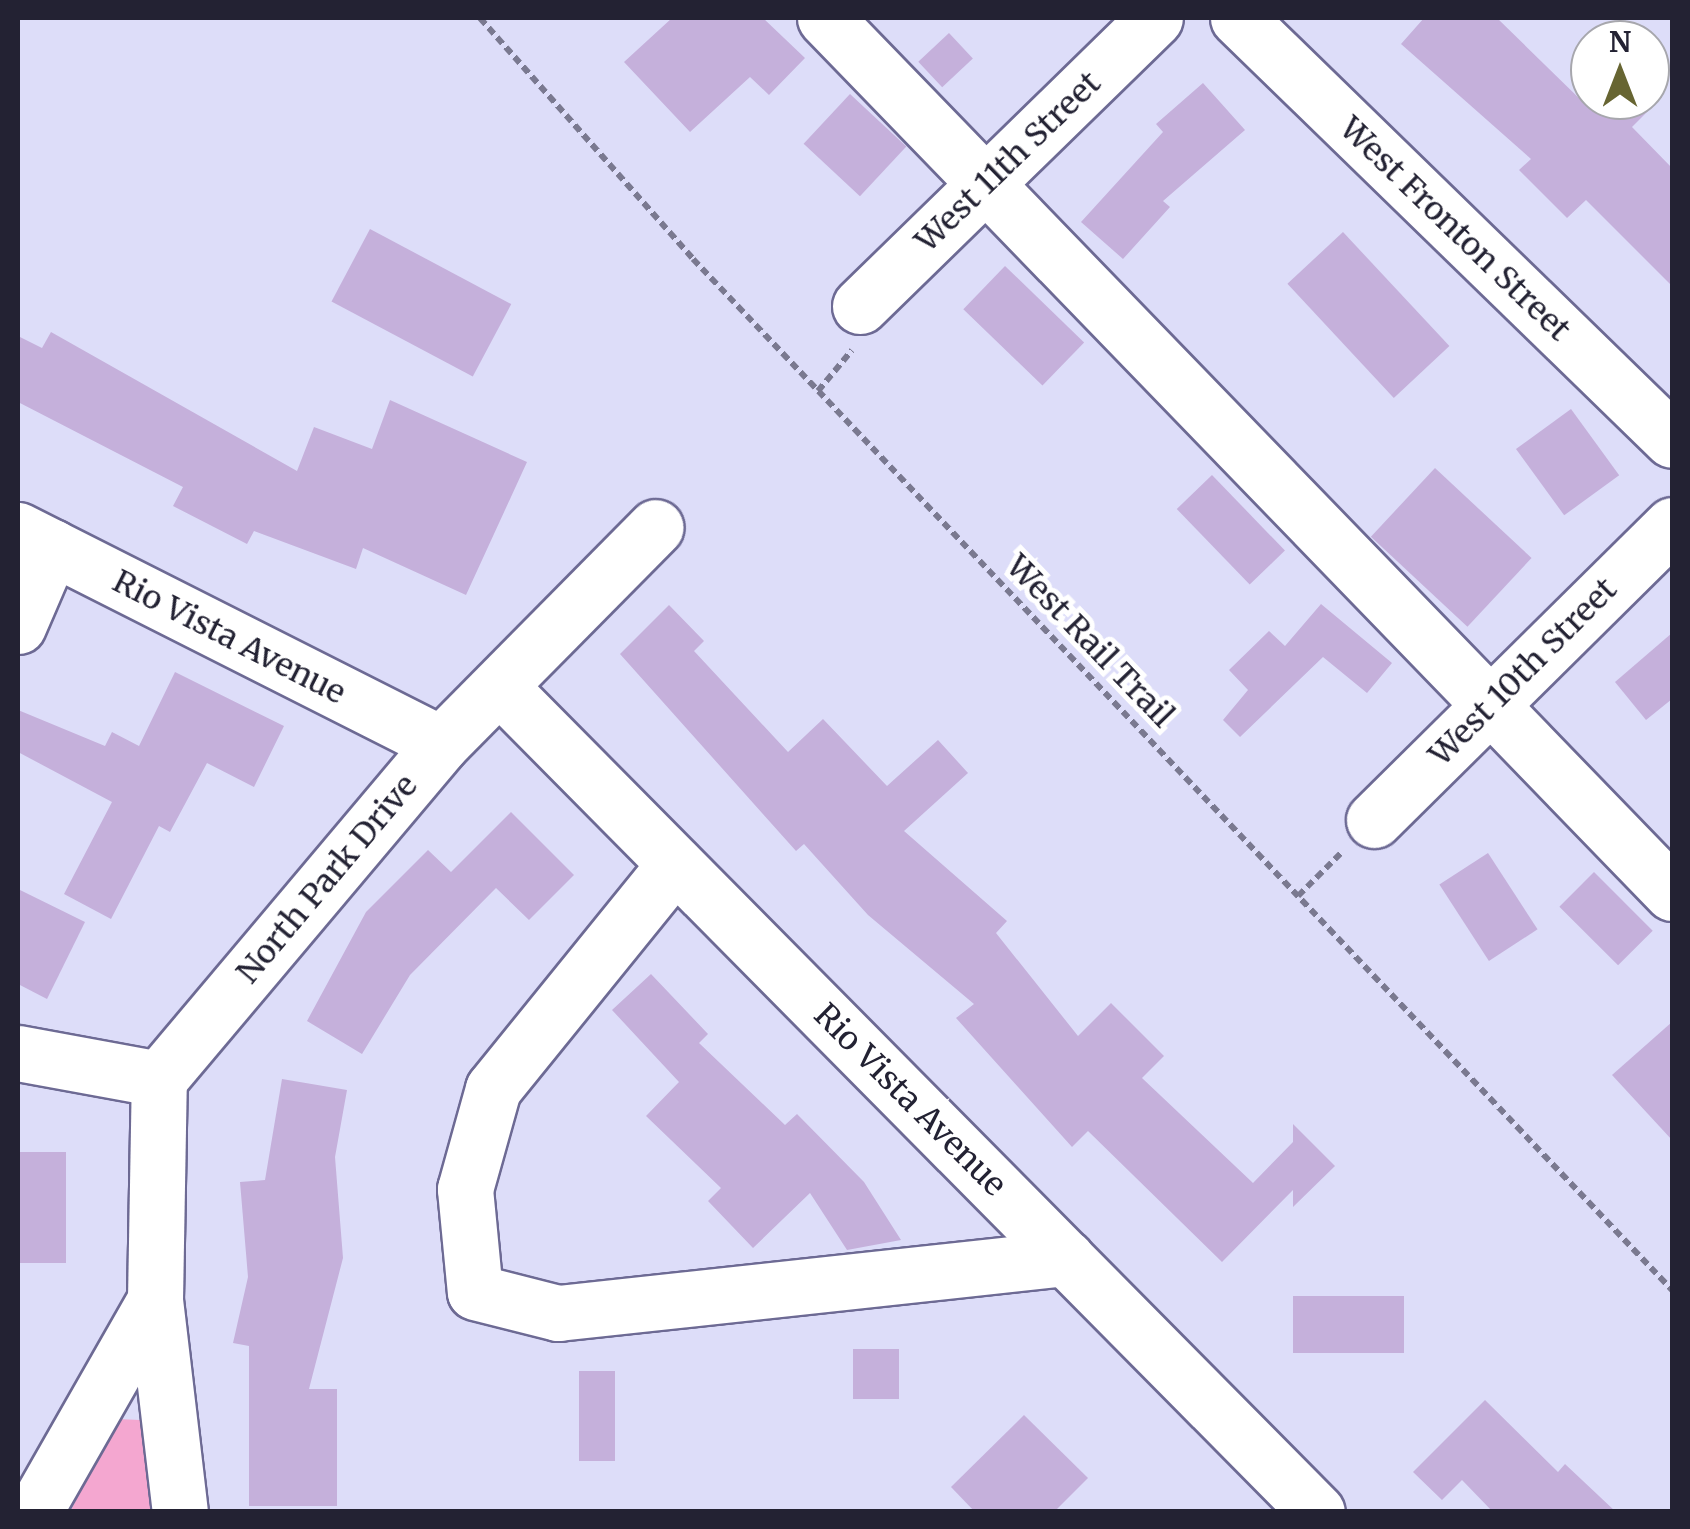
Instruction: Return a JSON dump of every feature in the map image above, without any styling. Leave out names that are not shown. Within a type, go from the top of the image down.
[{"type":"street","points":[[826,18],[983,186],[1672,892]]},
{"type":"street","name":"West 11th Street","points":[[860,306],[1155,18]]},
{"type":"street","name":"West Fronton Street","points":[[1238,18],[1672,440]]},
{"type":"street","name":"West 10th Street","points":[[1374,820],[1672,525]]},
{"type":"street","name":"North Park Drive","points":[[159,1079],[441,744],[502,689],[656,527]]},
{"type":"street","points":[[18,626],[35,539]]},
{"type":"street","name":"Rio Vista Avenue","points":[[35,539],[441,744]]},
{"type":"street","name":"Rio Vista Avenue","points":[[502,689],[1317,1512]]},
{"type":"street","points":[[675,864],[492,1089],[465,1188],[475,1292],[558,1313],[1066,1258]]},
{"type":"street","points":[[18,1052],[159,1079],[155,1300],[180,1512]]},
{"type":"street","points":[[34,1512],[155,1300]]},
{"type":"path","name":"West Rail Trail","points":[[480,18],[693,258],[1672,1290]]},
{"type":"path","points":[[1298,896],[1374,820]]},
{"type":"shaded area","points":[[117,1419],[140,1420],[152,1511],[70,1512]]},
{"type":"building","points":[[672,18],[763,18],[805,58],[769,95],[750,77],[690,132],[624,62]]},
{"type":"building","points":[[1424,18],[1497,18],[1570,89],[1570,120],[1639,120],[1632,127],[1672,168],[1672,286],[1586,200],[1567,218],[1519,170],[1531,159],[1401,44]]},
{"type":"building","points":[[949,33],[973,59],[942,87],[918,62]]},
{"type":"building","points":[[1203,83],[1245,130],[1163,201],[1170,207],[1123,259],[1081,222],[1163,132],[1156,124]]},
{"type":"building","points":[[850,94],[906,147],[860,196],[804,144]]},
{"type":"building","points":[[370,229],[511,304],[473,377],[332,301]]},
{"type":"building","points":[[1343,232],[1449,346],[1394,398],[1287,284]]},
{"type":"building","points":[[1005,266],[1084,342],[1042,386],[963,309]]},
{"type":"building","points":[[51,332],[297,471],[314,427],[372,449],[390,400],[527,462],[466,595],[363,548],[356,569],[254,531],[247,544],[173,506],[183,487],[18,402],[18,336],[42,348]]},
{"type":"building","points":[[1571,409],[1619,475],[1564,515],[1516,449]]},
{"type":"building","points":[[1435,468],[1532,558],[1467,627],[1371,537]]},
{"type":"building","points":[[1212,475],[1285,551],[1250,585],[1177,509]]},
{"type":"building","points":[[1321,604],[1392,663],[1367,693],[1323,657],[1240,737],[1223,720],[1248,690],[1229,670],[1269,631],[1285,646]]},
{"type":"building","points":[[669,605],[704,641],[694,651],[788,752],[823,719],[887,786],[938,740],[968,773],[904,831],[1007,921],[996,933],[1078,1036],[1111,1003],[1164,1056],[1142,1078],[1253,1183],[1293,1142],[1293,1124],[1335,1166],[1293,1207],[1293,1190],[1222,1262],[1088,1131],[1072,1147],[956,1018],[974,1004],[868,915],[804,844],[796,851],[620,654]]},
{"type":"building","points":[[1672,633],[1672,699],[1646,720],[1615,682]]},
{"type":"building","points":[[175,672],[284,726],[254,787],[207,763],[170,832],[159,826],[111,919],[64,894],[112,802],[18,752],[18,710],[105,746],[112,732],[139,746]]},
{"type":"building","points":[[511,812],[574,875],[529,920],[496,888],[410,975],[362,1054],[307,1021],[366,912],[428,850],[451,872]]},
{"type":"building","points":[[1488,853],[1538,929],[1489,961],[1439,885]]},
{"type":"building","points":[[1594,872],[1653,931],[1618,965],[1559,907]]},
{"type":"building","points":[[18,889],[85,922],[47,999],[18,984]]},
{"type":"building","points":[[651,974],[708,1034],[699,1043],[785,1125],[797,1114],[864,1182],[901,1240],[847,1250],[810,1193],[753,1248],[708,1201],[721,1188],[646,1116],[679,1082],[612,1010]]},
{"type":"building","points":[[1672,1022],[1672,1140],[1612,1075]]},
{"type":"building","points":[[282,1079],[347,1090],[335,1157],[343,1258],[309,1389],[337,1389],[337,1506],[249,1506],[249,1346],[233,1343],[248,1277],[240,1182],[265,1180]]},
{"type":"building","points":[[18,1152],[66,1152],[66,1263],[18,1263]]},
{"type":"building","points":[[1293,1296],[1404,1296],[1404,1353],[1293,1353]]},
{"type":"building","points":[[853,1349],[899,1349],[899,1399],[853,1399]]},
{"type":"building","points":[[579,1371],[615,1371],[615,1461],[579,1461]]},
{"type":"building","points":[[1485,1400],[1558,1472],[1565,1464],[1616,1512],[1493,1512],[1462,1480],[1442,1500],[1413,1472]]},
{"type":"building","points":[[1024,1415],[1088,1478],[1054,1512],[975,1512],[951,1487]]}]
